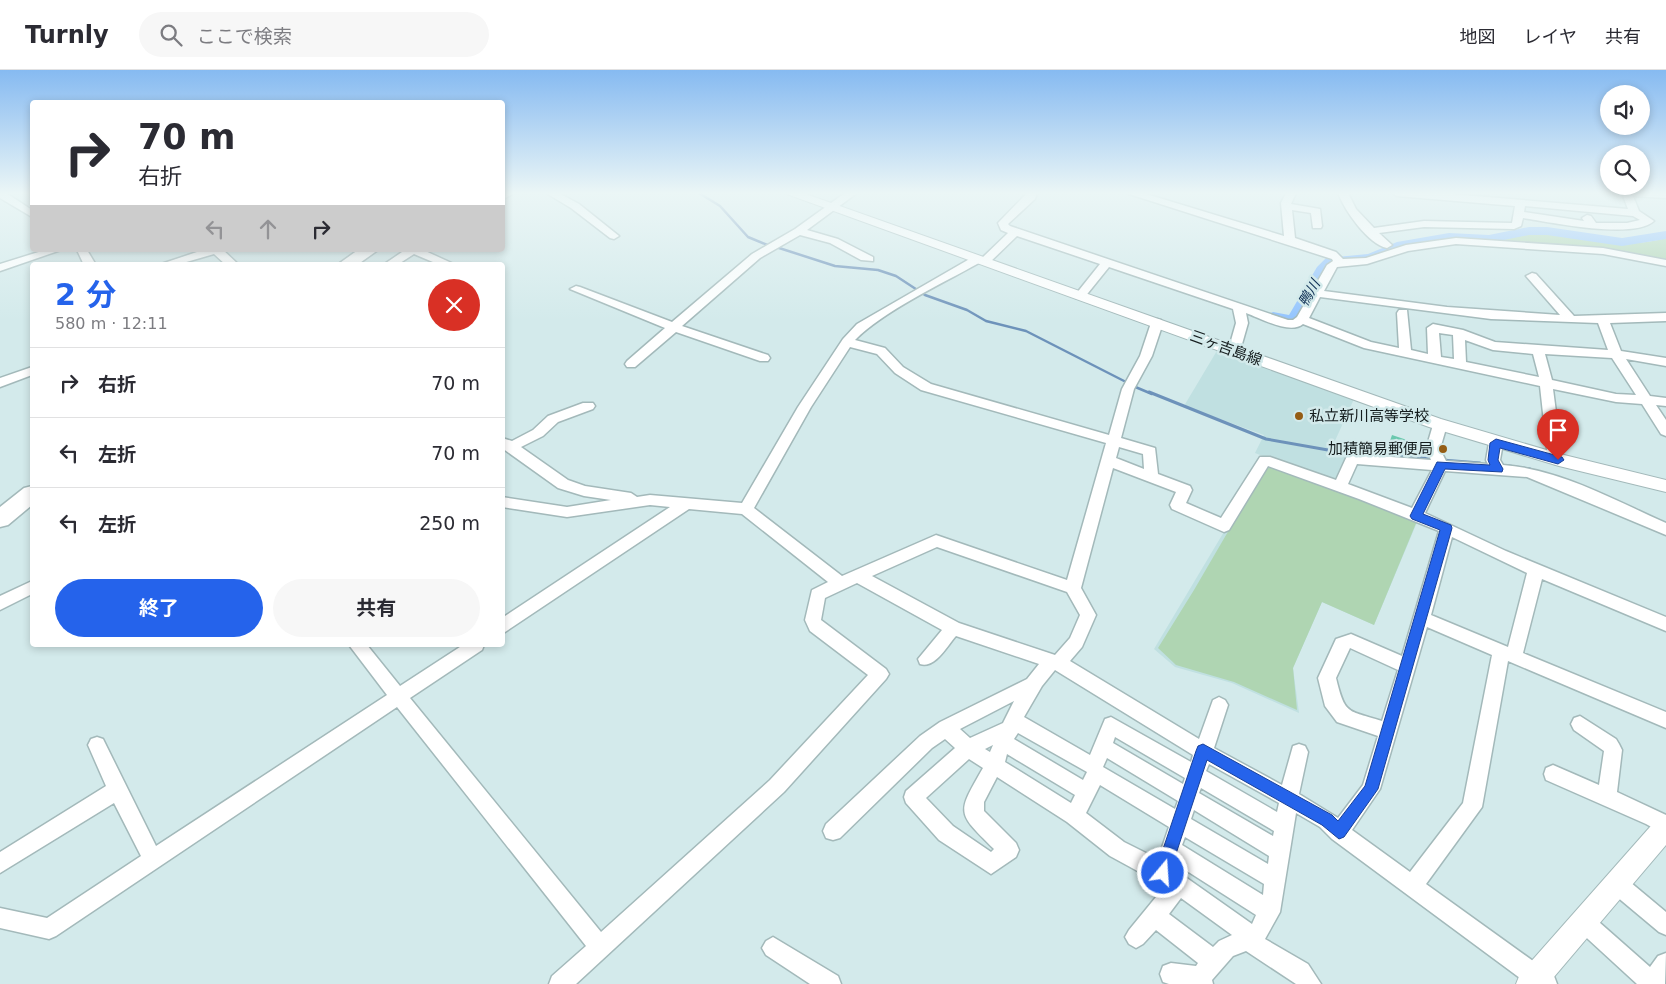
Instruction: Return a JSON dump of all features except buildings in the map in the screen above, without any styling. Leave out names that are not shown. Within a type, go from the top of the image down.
[{"type":"highway","points":[[350,262],[367,252]]},
{"type":"highway","points":[[365,262],[381,252]]},
{"type":"highway","points":[[0,505],[30,482]]},
{"type":"highway","points":[[0,519],[30,496]]},
{"type":"main road","name":"三ヶ吉島線","points":[[911,236],[1440,425],[1496,443],[1666,486]]},
{"type":"main road","points":[[1537,981],[1584,922],[1666,826]]},
{"type":"street","points":[[631,364],[756,256],[790,236]]},
{"type":"street","points":[[816,236],[838,243],[858,256],[869,259]]},
{"type":"street","points":[[746,509],[805,407],[847,342],[861,327],[981,260],[1011,236]]},
{"type":"street","points":[[1025,236],[1239,308],[1286,323],[1296,324],[1302,318],[1333,265],[1367,261],[1406,248],[1456,241],[1603,250],[1666,264]]},
{"type":"street","points":[[1271,236],[1332,254],[1337,257],[1339,263]]},
{"type":"street","points":[[1289,236],[1292,242]]},
{"type":"street","points":[[1375,236],[1387,245]]},
{"type":"street","points":[[0,268],[50,252]]},
{"type":"street","points":[[174,262],[209,252]]},
{"type":"street","points":[[218,252],[230,262]]},
{"type":"street","points":[[394,262],[410,252]]},
{"type":"street","points":[[418,252],[443,262]]},
{"type":"street","points":[[1080,296],[1106,264]]},
{"type":"street","points":[[1532,276],[1570,319]]},
{"type":"street","points":[[576,289],[674,327],[764,358]]},
{"type":"street","points":[[1316,293],[1449,310],[1570,319],[1603,320],[1666,317]]},
{"type":"street","points":[[1234,351],[1240,336],[1242,323],[1239,308]]},
{"type":"street","points":[[1403,313],[1405,353]]},
{"type":"street","points":[[1302,318],[1331,332],[1368,345],[1546,381],[1616,398],[1666,402]]},
{"type":"street","points":[[1603,320],[1616,354],[1666,430]]},
{"type":"street","points":[[1073,588],[1128,389],[1146,356],[1157,323]]},
{"type":"street","points":[[1435,359],[1433,328],[1459,333],[1493,346],[1616,354],[1666,362]]},
{"type":"street","points":[[1459,333],[1460,364]]},
{"type":"street","points":[[847,342],[881,350],[899,370],[926,387],[1113,442],[1150,451],[1151,477]]},
{"type":"street","points":[[1538,350],[1546,381],[1556,459]]},
{"type":"street","points":[[0,382],[30,372]]},
{"type":"street","points":[[507,444],[538,433],[553,419],[588,406]]},
{"type":"street","points":[[1416,516],[1439,461],[1433,449],[1440,425]]},
{"type":"street","points":[[1496,443],[1493,460],[1498,469]]},
{"type":"street","points":[[507,444],[563,484],[584,491],[650,500],[746,509],[840,583]]},
{"type":"street","points":[[1343,480],[1352,459],[1359,453],[1528,472],[1550,479],[1666,529]]},
{"type":"street","points":[[1109,461],[1185,490],[1177,505],[1224,526],[1265,460],[1447,528],[1536,570],[1666,624]]},
{"type":"street","points":[[505,502],[568,512],[650,500]]},
{"type":"street","points":[[505,625],[687,503]]},
{"type":"street","points":[[1339,832],[1371,789],[1447,528]]},
{"type":"street","points":[[560,984],[777,786],[880,674],[816,626],[813,620],[818,594],[936,541],[1073,588],[1088,615],[1076,642],[1055,662],[1045,667],[1009,730],[994,765],[974,801],[974,814],[1009,850],[991,864],[946,833],[913,797],[968,748],[1009,730],[1095,770],[1179,823],[1276,880]]},
{"type":"street","points":[[1413,885],[1472,807],[1507,654],[1536,570]]},
{"type":"street","points":[[858,576],[953,628],[1055,662],[1203,751],[1327,820],[1339,832],[1413,885],[1537,981]]},
{"type":"street","points":[[0,604],[30,589]]},
{"type":"street","points":[[1422,618],[1666,720]]},
{"type":"street","points":[[926,659],[953,628]]},
{"type":"street","points":[[1388,732],[1343,716],[1334,706],[1327,678],[1342,644],[1351,641],[1408,666]]},
{"type":"street","points":[[359,647],[600,947]]},
{"type":"street","points":[[0,918],[49,929],[473,647]]},
{"type":"street","points":[[834,831],[926,742],[946,728],[1025,687],[1034,686]]},
{"type":"street","points":[[1074,816],[1095,770],[1111,725],[1124,703]]},
{"type":"street","points":[[1163,873],[1219,705]]},
{"type":"street","points":[[1580,724],[1610,745],[1613,750],[1607,797]]},
{"type":"street","points":[[1111,725],[1284,826]]},
{"type":"street","points":[[946,728],[968,748],[1074,816],[1117,849],[1163,873],[1249,938],[1300,972],[1310,984]]},
{"type":"street","points":[[1009,730],[1086,792]]},
{"type":"street","points":[[97,745],[117,790],[153,860]]},
{"type":"street","points":[[1103,746],[1280,852]]},
{"type":"street","points":[[1206,974],[1226,948],[1249,938],[1259,931],[1270,912],[1289,798],[1299,752]]},
{"type":"street","points":[[1553,774],[1653,817],[1666,826]]},
{"type":"street","points":[[0,863],[117,790]]},
{"type":"street","points":[[1170,849],[1270,912]]},
{"type":"street","points":[[1616,884],[1666,925]]},
{"type":"street","points":[[1136,937],[1179,885]]},
{"type":"street","points":[[1154,916],[1206,974]]},
{"type":"street","points":[[1584,922],[1652,982],[1666,964]]},
{"type":"street","points":[[773,948],[830,984]]},
{"type":"street","points":[[1171,974],[1206,974]]},
{"type":"shaded area","points":[[1218,349],[1354,399],[1329,454],[1349,457],[1338,489],[1418,520],[1374,625],[1322,602],[1293,668],[1299,713],[1232,683],[1175,667],[1154,649],[1268,458],[1255,453],[1264,435],[1184,406]]},
{"type":"green space","points":[[1517,236],[1571,236],[1615,243],[1648,242],[1666,238],[1666,262],[1633,254],[1493,241]]},
{"type":"green space","points":[[1268,463],[1417,521],[1374,625],[1322,602],[1293,668],[1297,710],[1234,682],[1176,665],[1158,648]]},
{"type":"waterway","points":[[747,236],[770,246]]},
{"type":"waterway","name":"鴨川","points":[[1273,316],[1293,321],[1324,267],[1331,261],[1370,258],[1402,245],[1449,237],[1489,239],[1506,236]]},
{"type":"waterway","name":"鴨川","points":[[1579,236],[1622,242],[1662,236]]},
{"type":"waterway","points":[[776,247],[835,266],[878,270],[896,276],[925,295],[967,310],[986,321],[1026,331],[1128,383]]},
{"type":"waterway","points":[[1133,386],[1152,394]]},
{"type":"waterway","points":[[1149,392],[1266,439],[1328,450],[1433,459]]},
{"type":"waterway","points":[[1442,460],[1480,463]]},
{"type":"waterway","points":[[1509,466],[1530,469]]},
{"type":"place","name":"私立新川高等学校","points":[[1299,416]]},
{"type":"place","name":"加積簡易郵便局","points":[[1443,449]]},
{"type":"route","points":[[1163,873],[1203,751],[1327,820],[1339,832],[1371,789],[1422,618],[1447,528],[1416,516],[1441,465],[1498,469],[1493,460],[1496,443],[1558,460]]}]
